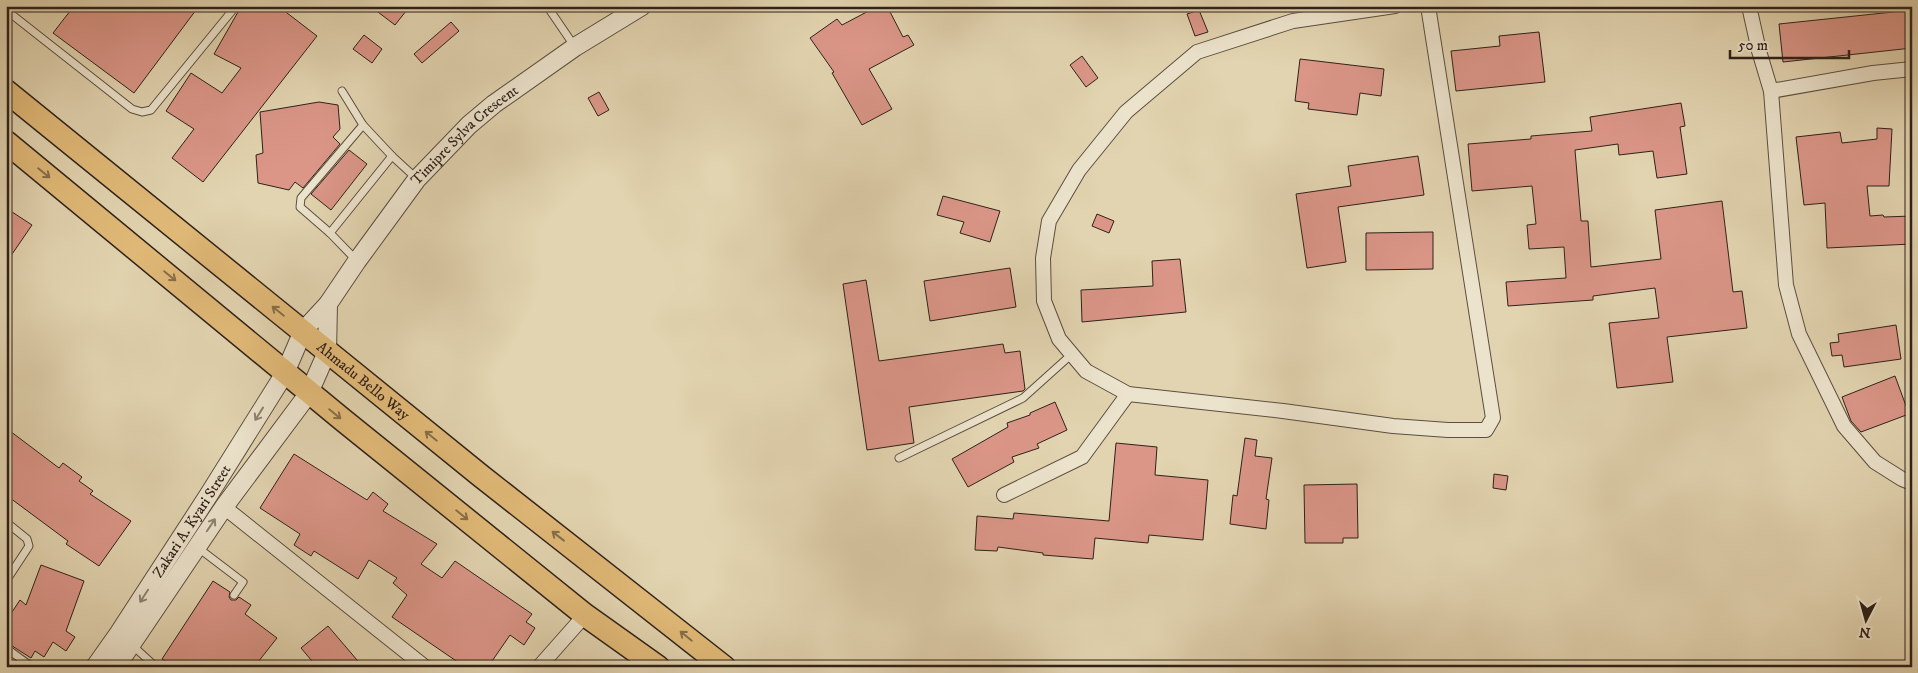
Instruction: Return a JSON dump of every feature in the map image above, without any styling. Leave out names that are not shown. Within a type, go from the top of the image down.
[{"type":"main road","name":"Ahmadu Bello Way","points":[[6,91],[481,476],[724,667]]},
{"type":"main road","points":[[6,142],[268,356],[285,373],[585,615],[658,667]]},
{"type":"street","name":"Timipre Sylva Crescent","points":[[285,373],[303,331],[328,304],[357,261],[418,179],[469,124],[575,47],[642,6]]},
{"type":"street","points":[[1395,6],[1293,21],[1197,52],[1126,112],[1079,170],[1049,221],[1043,258],[1044,301],[1059,339],[1086,371],[1128,394],[1283,411],[1392,426],[1448,430],[1486,430],[1493,418],[1428,6]]},
{"type":"street","points":[[1749,6],[1759,51],[1771,91],[1786,285],[1799,334],[1844,426],[1875,462],[1912,483]]},
{"type":"street","points":[[1771,91],[1873,73],[1912,69]]},
{"type":"street","points":[[310,393],[327,352],[328,304]]},
{"type":"street","name":"Zakari A. Kyari Street","points":[[95,667],[208,496],[285,373]]},
{"type":"street","name":"Zakari A. Kyari Street","points":[[116,667],[224,506],[310,393]]},
{"type":"street","points":[[1004,495],[1082,457],[1128,394]]},
{"type":"street","points":[[224,506],[425,667]]},
{"type":"street","points":[[539,667],[585,615]]},
{"type":"lane","points":[[6,10],[132,109],[142,112],[151,110],[236,6]]},
{"type":"lane","points":[[547,6],[575,47]]},
{"type":"lane","points":[[342,91],[363,125],[392,156],[418,179]]},
{"type":"lane","points":[[357,261],[330,233],[300,207],[301,198],[363,125]]},
{"type":"lane","points":[[330,233],[392,156]]},
{"type":"lane","points":[[899,458],[1023,398],[1072,354]]},
{"type":"lane","points":[[6,522],[27,539],[29,546],[6,581]]},
{"type":"lane","points":[[196,547],[243,582],[234,595]]},
{"type":"lane","points":[[131,644],[156,667]]},
{"type":"lane","points":[[6,648],[32,667]]},
{"type":"building","points":[[74,6],[199,6],[134,93],[53,33]]},
{"type":"building","points":[[251,6],[278,6],[317,36],[203,182],[172,158],[194,129],[166,111],[191,73],[222,93],[241,68],[214,54],[240,9]]},
{"type":"building","points":[[370,6],[410,6],[395,25]]},
{"type":"building","points":[[878,6],[887,6],[903,37],[908,35],[914,45],[869,69],[892,109],[862,125],[832,73],[834,72],[810,38],[837,19],[842,25]]},
{"type":"building","points":[[1199,10],[1208,32],[1195,36],[1187,14]]},
{"type":"building","points":[[1912,10],[1912,48],[1783,62],[1779,24]]},
{"type":"building","points":[[451,22],[459,31],[422,63],[414,54]]},
{"type":"building","points":[[1539,32],[1545,82],[1456,91],[1451,51],[1500,46],[1499,36]]},
{"type":"building","points":[[364,35],[382,49],[372,63],[353,49]]},
{"type":"building","points":[[1082,56],[1098,78],[1086,87],[1070,65]]},
{"type":"building","points":[[1300,59],[1384,69],[1381,96],[1360,93],[1357,115],[1308,109],[1309,103],[1295,101]]},
{"type":"building","points":[[599,92],[609,110],[598,116],[588,98]]},
{"type":"building","points":[[319,102],[338,105],[340,129],[333,137],[340,144],[303,188],[295,182],[289,190],[258,183],[256,155],[263,153],[260,112]]},
{"type":"building","points":[[1681,103],[1685,126],[1680,127],[1687,174],[1657,178],[1653,151],[1619,155],[1618,144],[1575,150],[1581,221],[1588,221],[1591,267],[1661,259],[1655,210],[1722,201],[1733,292],[1742,291],[1747,328],[1667,337],[1673,382],[1617,388],[1609,323],[1659,318],[1655,288],[1593,296],[1593,300],[1508,306],[1506,282],[1566,278],[1564,247],[1529,249],[1527,225],[1536,224],[1532,186],[1472,191],[1468,144],[1531,139],[1531,136],[1592,131],[1590,117]]},
{"type":"building","points":[[1877,128],[1892,129],[1889,186],[1867,186],[1870,216],[1912,216],[1912,244],[1827,248],[1825,203],[1804,205],[1796,137],[1840,132],[1842,143],[1877,139]]},
{"type":"building","points":[[349,150],[367,164],[331,210],[311,194]]},
{"type":"building","points":[[1418,156],[1424,195],[1338,207],[1346,262],[1307,268],[1296,194],[1351,186],[1348,166]]},
{"type":"building","points":[[943,196],[1000,211],[990,242],[960,233],[964,222],[937,215]]},
{"type":"building","points":[[6,208],[32,225],[6,263]]},
{"type":"building","points":[[1097,214],[1114,221],[1109,233],[1092,226]]},
{"type":"building","points":[[1433,232],[1433,269],[1366,270],[1366,233]]},
{"type":"building","points":[[1180,259],[1186,312],[1082,322],[1081,290],[1153,286],[1152,261]]},
{"type":"building","points":[[1010,268],[1016,307],[930,321],[924,281]]},
{"type":"building","points":[[866,280],[879,361],[1003,344],[1005,353],[1020,351],[1025,389],[1023,391],[909,407],[914,443],[867,450],[843,284]]},
{"type":"building","points":[[1896,325],[1901,359],[1844,367],[1842,355],[1832,356],[1830,343],[1839,342],[1838,334]]},
{"type":"building","points":[[1895,376],[1909,414],[1861,432],[1851,421],[1842,397]]},
{"type":"building","points":[[1055,402],[1067,430],[1037,444],[1039,448],[1012,457],[1014,462],[968,487],[952,459],[1008,427],[1007,423],[1030,415],[1030,413]]},
{"type":"building","points":[[6,428],[59,468],[63,463],[82,477],[79,481],[93,491],[90,494],[131,521],[99,566],[66,544],[68,541],[6,495]]},
{"type":"building","points":[[1245,438],[1257,440],[1255,456],[1272,458],[1266,499],[1269,500],[1266,529],[1230,524],[1233,495],[1237,496]]},
{"type":"building","points":[[1116,443],[1157,447],[1155,475],[1208,480],[1203,540],[1149,535],[1148,543],[1095,538],[1093,559],[1043,555],[1043,553],[998,547],[997,551],[975,550],[977,516],[1013,519],[1014,513],[1109,521]]},
{"type":"building","points":[[294,454],[367,500],[373,492],[388,504],[383,511],[437,544],[421,564],[442,578],[455,561],[532,614],[526,622],[535,628],[524,645],[510,635],[488,667],[465,667],[392,617],[407,595],[393,583],[397,578],[369,560],[358,579],[314,551],[311,556],[294,545],[300,534],[260,508]]},
{"type":"building","points":[[1494,474],[1508,476],[1506,490],[1493,488]]},
{"type":"building","points":[[1357,484],[1358,538],[1343,538],[1343,543],[1305,543],[1304,485]]},
{"type":"building","points":[[41,565],[84,581],[66,631],[75,637],[66,651],[53,642],[44,657],[35,651],[31,658],[6,642],[6,621],[20,600],[26,605]]},
{"type":"building","points":[[213,581],[230,592],[229,597],[231,600],[236,600],[239,597],[251,605],[245,614],[277,638],[254,667],[175,667],[162,659]]},
{"type":"building","points":[[328,626],[363,667],[317,667],[301,648]]}]
